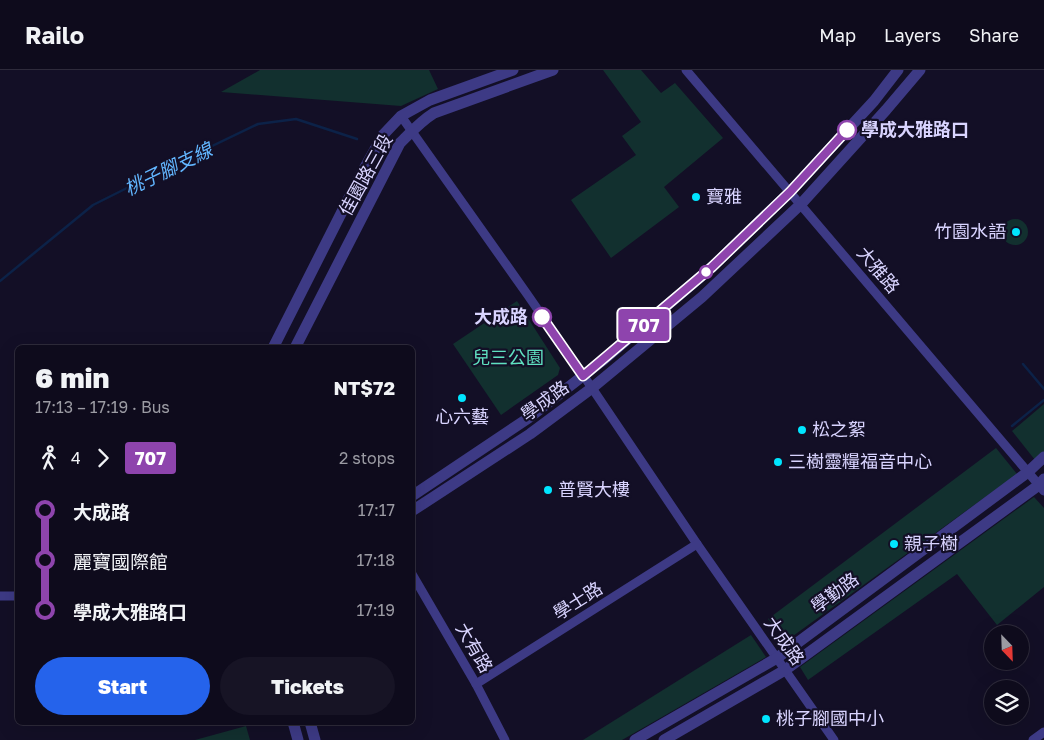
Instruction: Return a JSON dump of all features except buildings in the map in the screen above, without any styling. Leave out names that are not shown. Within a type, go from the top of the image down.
[{"type":"street","points":[[400,116],[430,100],[513,70]]},
{"type":"street","name":"佳園路三段","points":[[297,345],[400,143],[426,118],[434,113],[553,70]]},
{"type":"street","name":"大雅路","points":[[686,70],[1028,472],[1042,485]]},
{"type":"street","name":"學成路","points":[[415,494],[530,417],[583,376],[712,267],[790,192],[874,100],[898,70]]},
{"type":"street","name":"學成路","points":[[415,509],[530,434],[592,388],[702,297],[801,204],[920,70]]},
{"type":"street","name":"大成路","points":[[400,116],[592,388],[697,544],[834,740]]},
{"type":"street","name":"佳園路三段","points":[[275,345],[358,180],[383,135],[400,116]]},
{"type":"street","name":"學勤路","points":[[635,740],[777,658],[1028,472],[1044,456]]},
{"type":"street","name":"學勤路","points":[[664,740],[785,670],[1042,485]]},
{"type":"street","name":"學士路","points":[[476,684],[697,544]]},
{"type":"street","name":"大有路","points":[[415,579],[476,684],[505,740]]},
{"type":"street","points":[[0,596],[15,596]]},
{"type":"street","points":[[294,725],[298,740]]},
{"type":"street","points":[[311,725],[315,740]]},
{"type":"street","points":[[1033,740],[1044,732]]},
{"type":"green space","points":[[260,70],[429,70],[438,89],[401,106],[221,92]]},
{"type":"green space","points":[[603,70],[641,70],[661,93],[675,83],[723,138],[664,187],[679,207],[611,258],[571,200],[636,155],[622,136],[641,122]]},
{"type":"green space","points":[[1015,219],[1024,223],[1028,232],[1024,241],[1015,245],[1006,241],[1002,232],[1006,223]]},
{"type":"green space","name":"兒三公園","points":[[517,301],[560,368],[558,375],[501,415],[453,344]]},
{"type":"green space","points":[[1044,404],[1044,452],[1035,460],[1012,431]]},
{"type":"green space","points":[[996,448],[1017,474],[786,641],[768,619]]},
{"type":"green space","points":[[1034,497],[1044,508],[1044,587],[997,625],[957,574],[808,680],[800,667]]},
{"type":"green space","points":[[751,635],[766,657],[622,740],[583,740]]},
{"type":"green space","points":[[246,726],[250,740],[195,740]]},
{"type":"waterway","name":"桃子腳支線","points":[[0,281],[93,205],[258,124],[296,119],[357,139]]},
{"type":"waterway","points":[[1023,364],[1044,389]]},
{"type":"waterway","points":[[1012,426],[1044,400]]},
{"type":"bus line","name":"707","points":[[542,317],[583,376],[712,267],[790,192],[847,130]]},
{"type":"place","name":"學成大雅路口","points":[[847,130]]},
{"type":"place","name":"寶雅","points":[[696,197]]},
{"type":"place","name":"竹園水語","points":[[1016,232]]},
{"type":"place","name":"大成路","points":[[542,317]]},
{"type":"place","name":"心六藝","points":[[462,398]]},
{"type":"place","name":"松之絮","points":[[802,430]]},
{"type":"place","name":"三樹靈糧福音中心","points":[[778,462]]},
{"type":"place","name":"普賢大樓","points":[[548,490]]},
{"type":"place","name":"親子樹","points":[[894,544]]},
{"type":"place","name":"桃子腳國中小","points":[[766,719]]}]
